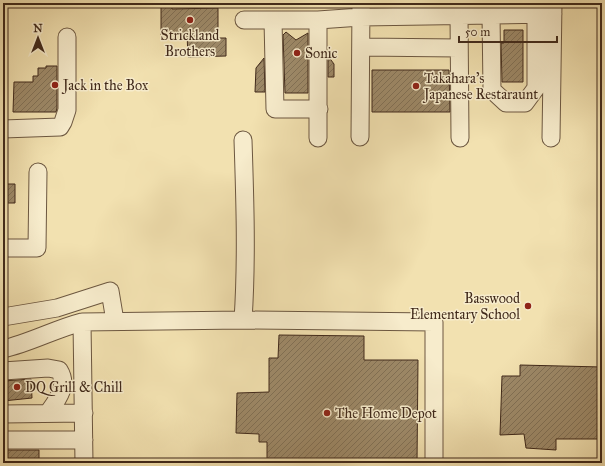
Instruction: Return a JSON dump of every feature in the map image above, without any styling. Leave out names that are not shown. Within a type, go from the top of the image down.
[{"type":"lane","points":[[244,20],[318,20],[361,10],[459,15],[491,15],[536,14],[553,8],[551,138]]},
{"type":"lane","points":[[360,137],[361,10]]},
{"type":"lane","points":[[491,15],[492,90],[506,103],[525,103],[536,88],[536,14]]},
{"type":"lane","points":[[459,15],[460,138]]},
{"type":"lane","points":[[273,20],[275,109],[319,109]]},
{"type":"lane","points":[[318,20],[318,138]]},
{"type":"lane","points":[[3,129],[60,127],[67,110],[67,37]]},
{"type":"lane","points":[[361,47],[459,48]]},
{"type":"lane","points":[[243,140],[245,191],[245,299],[243,320]]},
{"type":"lane","points":[[3,248],[37,248],[38,172]]},
{"type":"lane","points":[[3,317],[57,308],[110,291],[115,321]]},
{"type":"lane","points":[[3,349],[17,346],[65,326],[82,322],[243,320],[434,322],[434,463]]},
{"type":"lane","points":[[82,322],[84,463]]},
{"type":"lane","points":[[3,371],[48,368],[59,370],[62,376],[60,397],[48,413]]},
{"type":"lane","points":[[3,414],[84,413]]},
{"type":"lane","points":[[3,440],[84,440]]},
{"type":"building","points":[[161,4],[172,4],[172,9],[218,8],[218,38],[226,38],[226,56],[188,57],[187,34],[161,35]]},
{"type":"building","points":[[504,30],[523,30],[523,82],[502,82],[501,43],[504,43]]},
{"type":"building","name":"Sonic","points":[[286,32],[296,40],[308,33],[308,93],[285,93],[283,35]]},
{"type":"building","points":[[328,56],[334,64],[334,77],[328,77]]},
{"type":"building","points":[[264,58],[265,92],[255,92],[256,68]]},
{"type":"building","points":[[46,66],[57,66],[56,112],[13,112],[14,82],[33,82],[33,76],[38,76],[38,68],[46,68]]},
{"type":"building","points":[[372,70],[449,70],[450,112],[372,112]]},
{"type":"building","points":[[3,184],[15,184],[15,203],[3,203]]},
{"type":"building","name":"The Home Depot","points":[[279,335],[364,336],[364,360],[418,360],[417,463],[267,463],[267,442],[259,442],[259,434],[236,433],[237,393],[269,392],[269,358],[278,358]]},
{"type":"building","points":[[520,365],[602,367],[602,415],[599,415],[598,439],[556,439],[556,450],[526,448],[524,434],[500,435],[502,376],[520,376]]},
{"type":"building","name":"DQ Grill & Chill","points":[[31,379],[32,398],[3,401],[3,381]]},
{"type":"building","points":[[3,450],[39,450],[39,461],[3,462]]},
{"type":"place","name":"Strickland Brothers","points":[[190,20]]},
{"type":"place","name":"Sonic","points":[[297,53]]},
{"type":"place","name":"Jack in the Box","points":[[55,85]]},
{"type":"place","name":"Takahara's Japanese Restaraunt","points":[[416,86]]},
{"type":"place","name":"Basswood Elementary School","points":[[528,306]]},
{"type":"place","name":"DQ Grill & Chill","points":[[17,387]]},
{"type":"place","name":"The Home Depot","points":[[327,413]]}]
